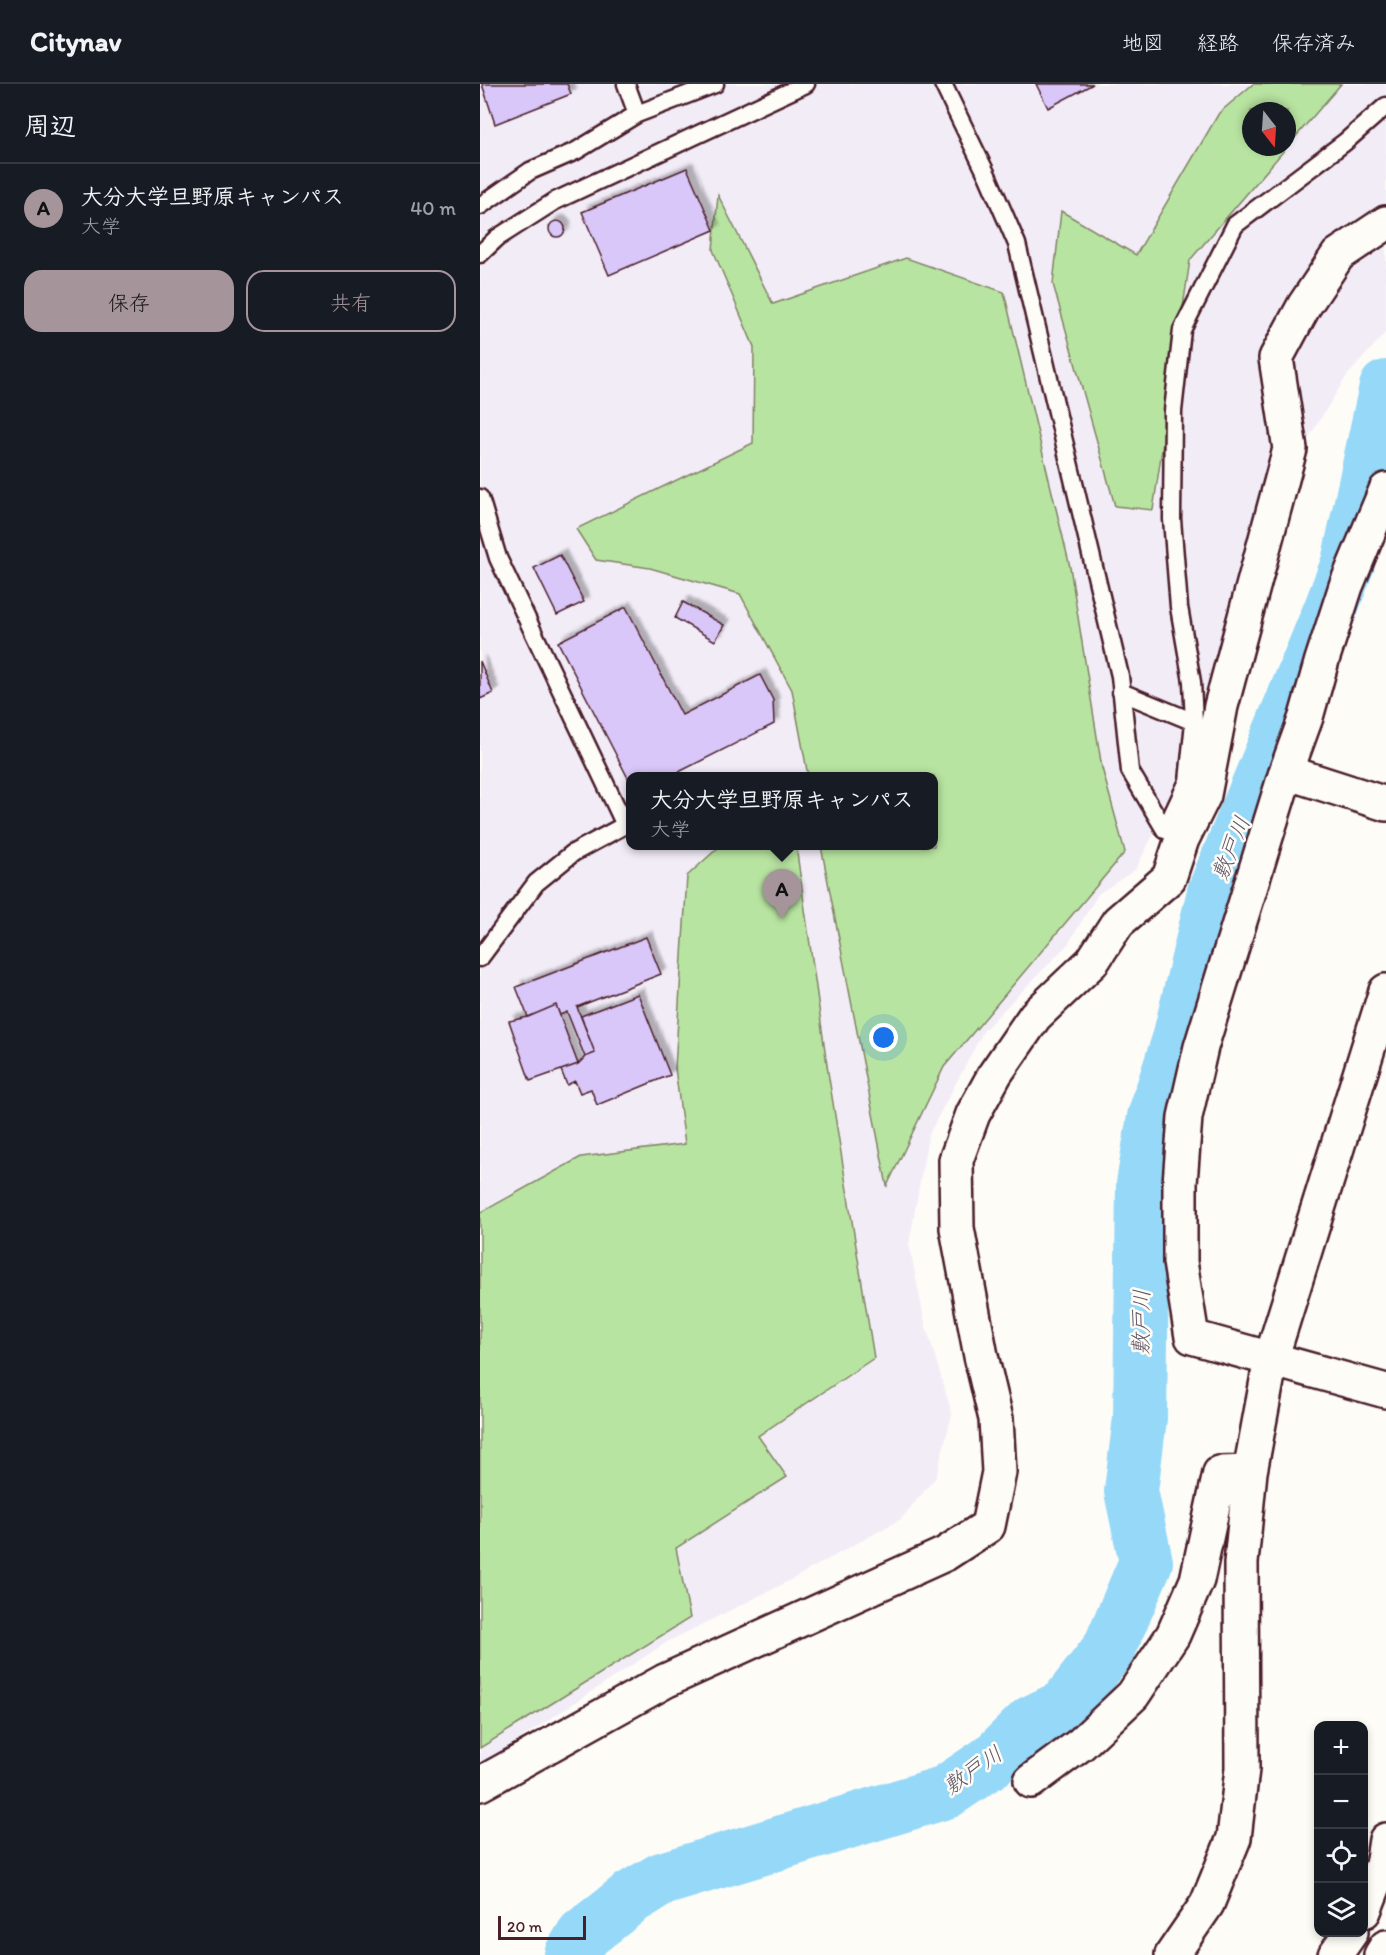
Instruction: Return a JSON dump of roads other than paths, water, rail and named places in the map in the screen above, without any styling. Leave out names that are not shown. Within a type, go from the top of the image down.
[{"type":"street","points":[[480,1784],[665,1681],[945,1554],[988,1526],[999,1473],[996,1419],[981,1356],[957,1228],[956,1160],[973,1114],[995,1074],[1035,1016],[1092,962],[1118,922],[1169,878],[1182,839],[1204,795],[1221,706],[1290,449],[1276,358],[1304,306],[1338,255],[1386,223]]},
{"type":"street","points":[[1386,490],[1346,586],[1201,1047],[1185,1118],[1180,1183],[1180,1262],[1192,1337],[1386,1391]]},
{"type":"street","points":[[1286,772],[1386,804]]},
{"type":"street","points":[[1172,1955],[1207,1904],[1234,1838],[1242,1769],[1241,1563],[1250,1472],[1271,1359],[1386,992]]},
{"type":"street","points":[[1031,1781],[1081,1744],[1133,1695],[1173,1635],[1197,1580],[1220,1473],[1250,1472]]},
{"type":"street","points":[[1368,1901],[1382,1865],[1386,1840]]},
{"type":"street","points":[[1335,1955],[1348,1937]]},
{"type":"street","points":[[1381,1955],[1386,1947]]},
{"type":"lane","points":[[626,84],[637,114]]},
{"type":"lane","points":[[480,206],[530,171],[576,151],[637,114],[715,84]]},
{"type":"lane","points":[[480,254],[497,237],[555,201],[806,84]]},
{"type":"lane","points":[[943,84],[988,177],[1017,244],[1120,675],[1130,771],[1165,830],[1188,781],[1194,722],[1192,682],[1179,607],[1172,519],[1173,411],[1182,330],[1235,225],[1345,142],[1386,106]]},
{"type":"lane","points":[[480,498],[498,558],[625,825],[573,853],[536,883],[480,958]]},
{"type":"lane","points":[[1121,692],[1194,722]]},
{"type":"waterway","name":"敷戸川","points":[[571,1955],[583,1935],[630,1898],[662,1879],[946,1792],[992,1761],[1032,1722],[1065,1706],[1109,1649],[1146,1562],[1131,1491],[1140,1418],[1143,1184],[1154,1117],[1179,1039],[1214,892],[1348,563],[1386,387]]},
{"type":"place","name":"大分大学旦野原キャンパス","points":[[782,919]]}]
